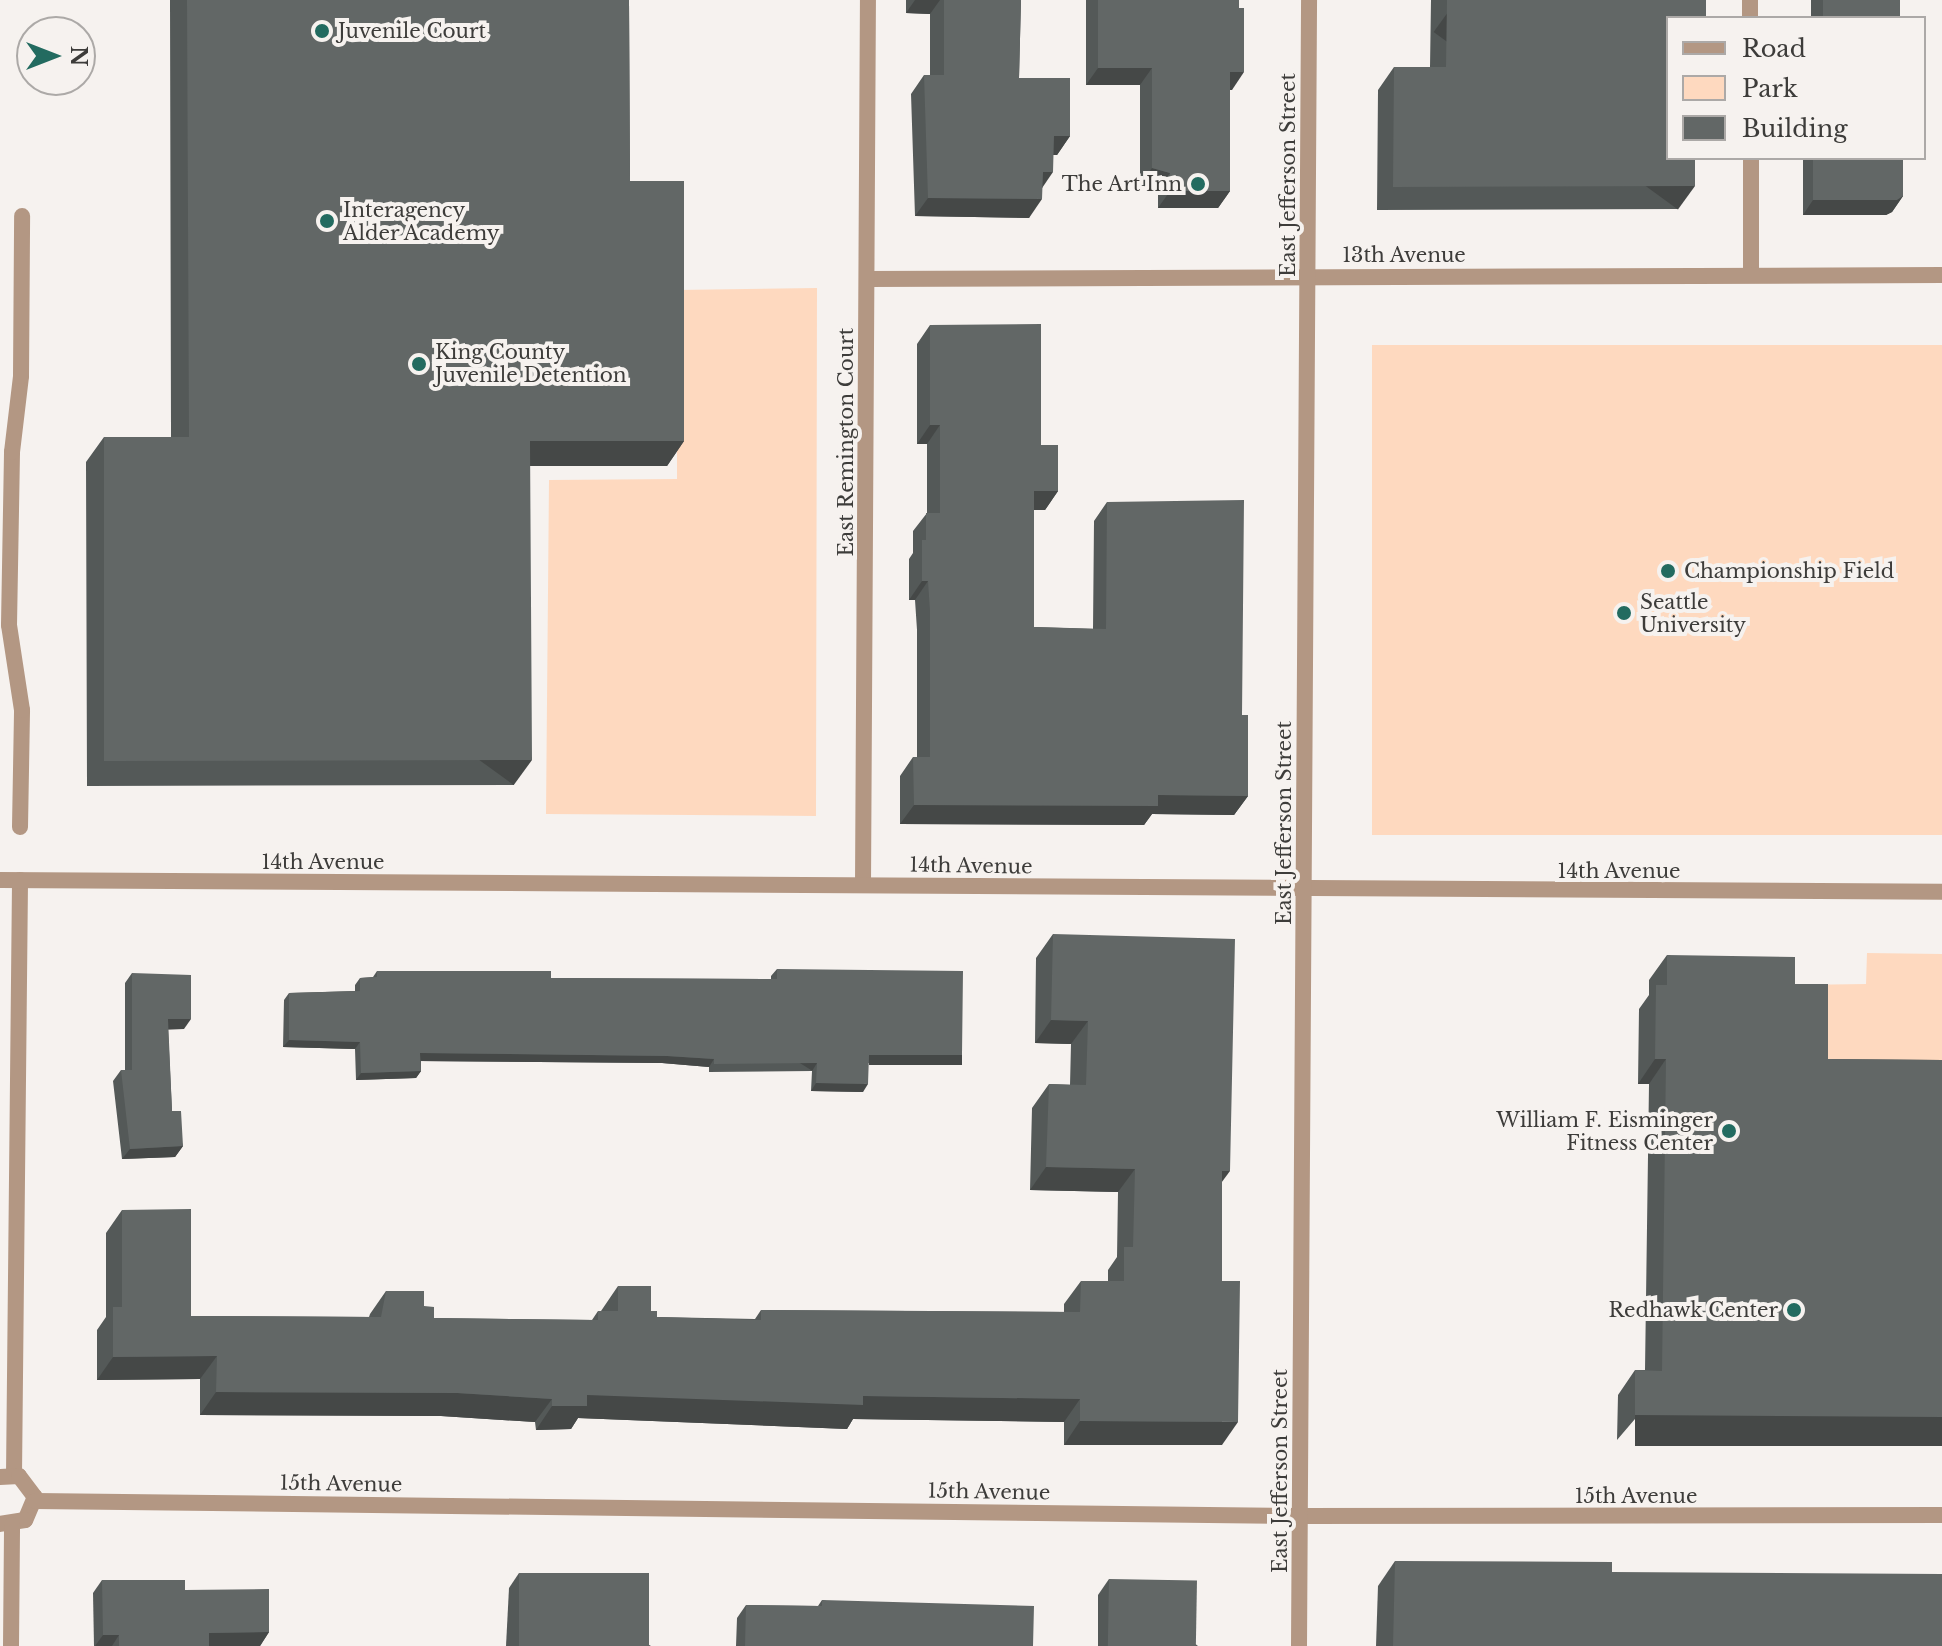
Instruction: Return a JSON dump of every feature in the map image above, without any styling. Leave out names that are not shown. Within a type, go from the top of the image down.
[{"type":"street","name":"East Remington Court","points":[[863,885],[868,0]]},
{"type":"street","name":"East Jefferson Street","points":[[1299,1646],[1309,0]]},
{"type":"street","points":[[1751,160],[1751,273]]},
{"type":"street","points":[[20,827],[22,710],[9,625],[12,452],[21,376],[22,216]]},
{"type":"street","name":"13th Avenue","points":[[867,279],[1751,273],[1942,275]]},
{"type":"street","name":"14th Avenue","points":[[0,880],[1304,891],[1942,892]]},
{"type":"street","points":[[11,1646],[6,1525],[25,1520],[35,1501],[26,1481],[7,1476],[20,880]]},
{"type":"street","name":"15th Avenue","points":[[35,1501],[1300,1516],[1942,1515]]},
{"type":"green space","points":[[817,288],[816,816],[546,814],[549,480],[677,479],[677,290]]},
{"type":"green space","name":"Championship Field","points":[[1372,345],[1942,345],[1942,835],[1372,835]]},
{"type":"green space","points":[[1867,953],[1942,954],[1942,1074],[1817,1073],[1797,985],[1866,984]]},
{"type":"building","name":"King County Juvenile Detention","points":[[187,0],[629,0],[630,181],[684,181],[684,441],[530,441],[532,760],[104,761],[104,437],[189,437]]},
{"type":"building","points":[[944,0],[1021,0],[1019,78],[1070,78],[1070,136],[1054,136],[1053,172],[1043,172],[1042,199],[928,198],[924,75],[944,75]]},
{"type":"building","points":[[1098,0],[1239,0],[1239,8],[1244,8],[1244,72],[1230,72],[1230,191],[1170,191],[1170,173],[1152,168],[1152,68],[1098,68]]},
{"type":"building","points":[[1447,0],[1706,0],[1706,16],[1666,16],[1666,160],[1695,160],[1695,186],[1393,187],[1394,67],[1446,67]]},
{"type":"building","points":[[1823,0],[1900,0],[1900,16],[1823,16]]},
{"type":"building","points":[[1813,160],[1903,160],[1903,196],[1897,200],[1813,200]]},
{"type":"building","points":[[1041,324],[1041,445],[1058,445],[1058,491],[1034,491],[1034,627],[1106,629],[1107,502],[1244,500],[1242,715],[1248,715],[1248,796],[1158,795],[1158,806],[914,805],[913,757],[930,757],[930,611],[928,581],[922,581],[922,540],[926,540],[926,513],[940,513],[940,425],[930,425],[930,325]]},
{"type":"building","points":[[1053,934],[1235,939],[1230,1171],[1222,1171],[1222,1281],[1240,1281],[1238,1422],[1080,1421],[1080,1399],[863,1396],[863,1405],[587,1395],[587,1406],[552,1406],[552,1399],[457,1393],[216,1392],[217,1356],[113,1357],[113,1307],[122,1307],[122,1210],[191,1209],[191,1316],[381,1317],[386,1291],[424,1291],[424,1306],[434,1307],[434,1318],[598,1320],[598,1311],[618,1311],[618,1286],[651,1286],[651,1311],[657,1311],[657,1317],[761,1320],[761,1310],[1080,1312],[1081,1281],[1124,1281],[1124,1247],[1133,1247],[1135,1169],[1046,1167],[1049,1084],[1086,1085],[1088,1021],[1051,1020]]},
{"type":"building","name":"Redhawk Center","points":[[1667,955],[1795,957],[1795,984],[1828,984],[1828,1059],[1942,1060],[1942,1417],[1635,1415],[1635,1370],[1662,1371],[1666,1059],[1655,1059],[1656,985],[1667,985]]},
{"type":"building","points":[[777,969],[963,971],[962,1055],[869,1055],[868,1084],[816,1083],[817,1063],[714,1064],[714,1059],[667,1056],[420,1053],[421,1071],[361,1073],[360,1042],[289,1040],[289,993],[360,991],[360,978],[377,977],[377,971],[551,971],[551,978],[777,979]]},
{"type":"building","points":[[132,973],[191,975],[191,1019],[168,1019],[172,1111],[181,1111],[183,1146],[130,1149],[121,1070],[132,1070]]},
{"type":"building","points":[[1395,1561],[1612,1562],[1612,1572],[1942,1574],[1942,1646],[1393,1646]]},
{"type":"building","points":[[519,1573],[649,1573],[649,1646],[519,1646]]},
{"type":"building","points":[[1109,1579],[1197,1581],[1196,1646],[1108,1646]]},
{"type":"building","points":[[102,1580],[185,1580],[185,1590],[269,1589],[269,1632],[209,1633],[209,1646],[119,1646],[119,1635],[103,1635]]},
{"type":"building","points":[[822,1600],[1034,1606],[1033,1646],[745,1646],[746,1605],[822,1606]]},
{"type":"place","name":"Juvenile Court","points":[[322,31]]},
{"type":"place","name":"The Art Inn","points":[[1198,184]]},
{"type":"place","name":"Interagency Alder Academy","points":[[327,221]]},
{"type":"place","name":"King County Juvenile Detention","points":[[419,364]]},
{"type":"place","name":"Championship Field","points":[[1668,571]]},
{"type":"place","name":"Seattle University","points":[[1624,613]]},
{"type":"place","name":"William F. Eisminger Fitness Center","points":[[1729,1131]]},
{"type":"place","name":"Redhawk Center","points":[[1794,1310]]}]
